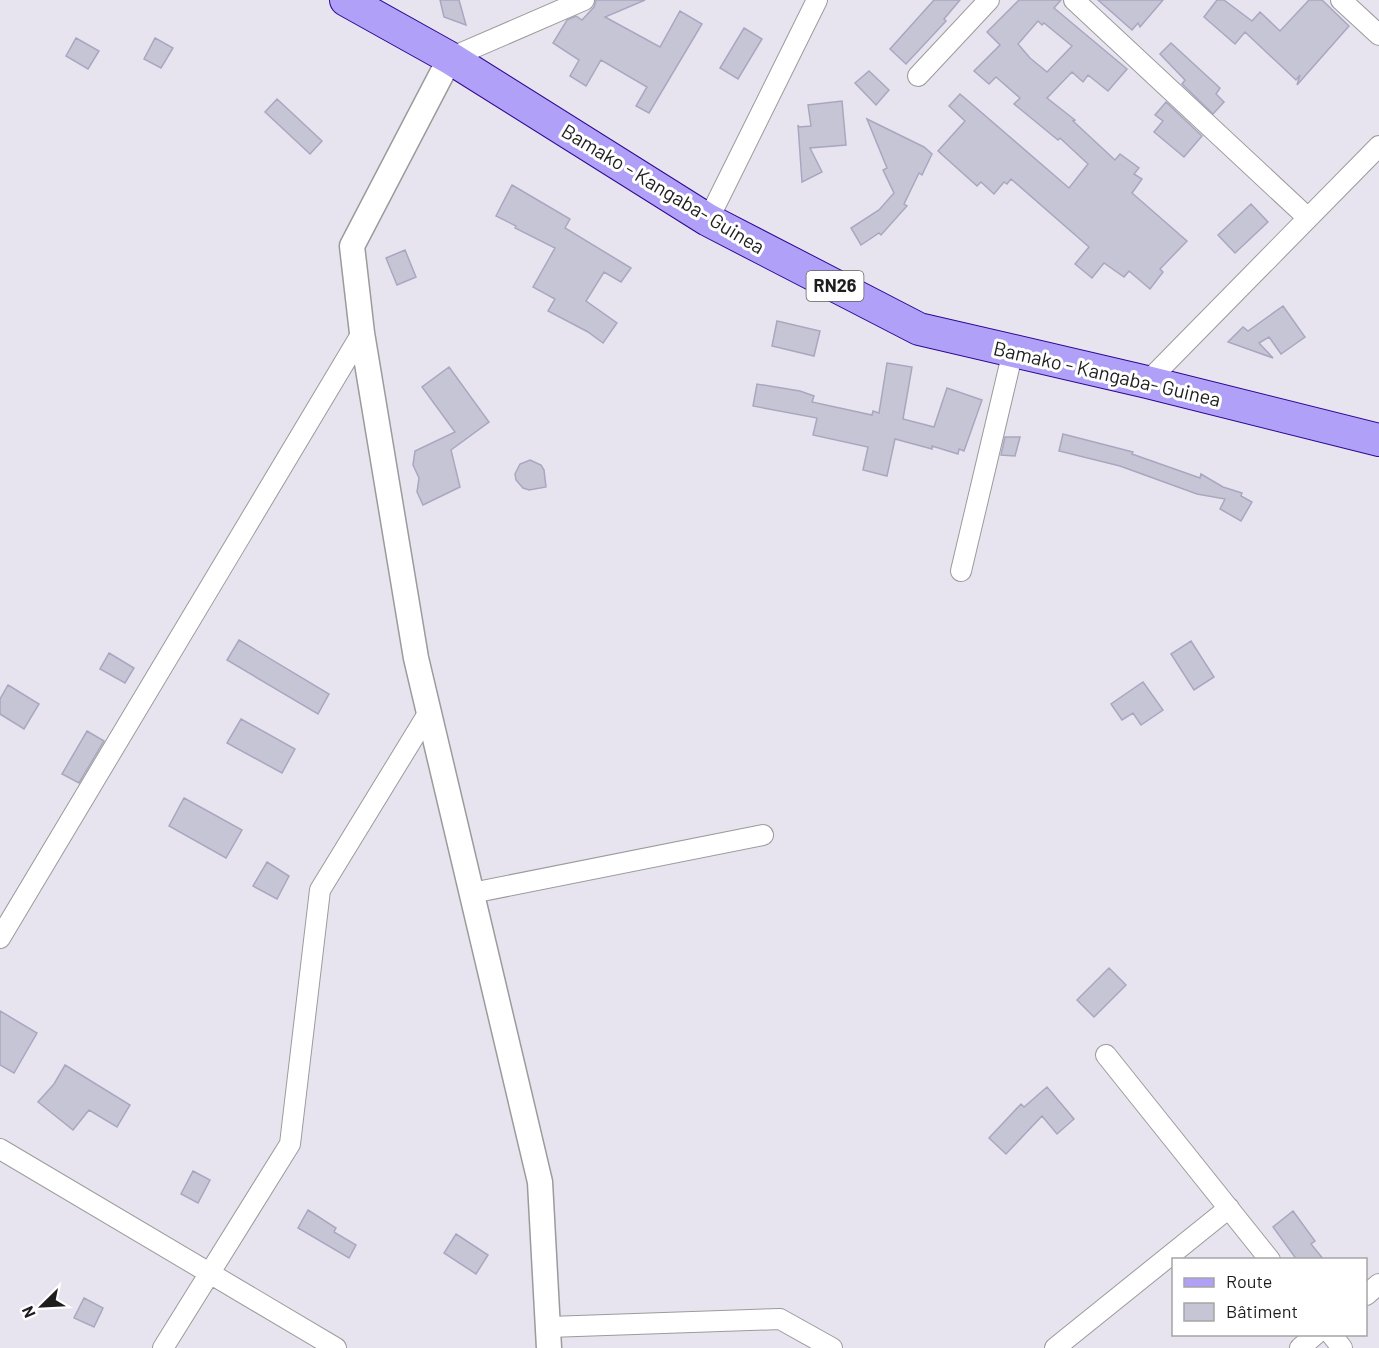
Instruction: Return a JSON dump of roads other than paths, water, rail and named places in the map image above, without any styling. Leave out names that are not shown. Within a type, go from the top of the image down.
[{"type":"main road","name":"Bamako - Kangaba- Guinea","points":[[346,0],[450,58],[708,220],[919,329],[1379,440]]},
{"type":"street","points":[[584,0],[450,58],[352,246],[362,333],[416,658],[540,1182],[549,1337],[780,1319],[832,1348]]},
{"type":"street","points":[[708,220],[818,0]]},
{"type":"street","points":[[918,76],[989,0]]},
{"type":"street","points":[[1074,0],[1308,218]]},
{"type":"street","points":[[1341,0],[1379,35]]},
{"type":"street","points":[[1146,382],[1379,146]]},
{"type":"street","points":[[2,930],[362,333]]},
{"type":"street","points":[[961,571],[1013,351]]},
{"type":"street","points":[[163,1348],[290,1144],[320,890],[429,712]]},
{"type":"street","points":[[472,893],[763,835]]},
{"type":"street","points":[[1106,1055],[1268,1258]]},
{"type":"street","points":[[0,1149],[336,1348]]},
{"type":"street","points":[[1055,1348],[1229,1208]]},
{"type":"street","points":[[1367,1293],[1379,1284]]},
{"type":"street","points":[[1300,1348],[1315,1336]]},
{"type":"street","points":[[1332,1336],[1342,1348]]}]
